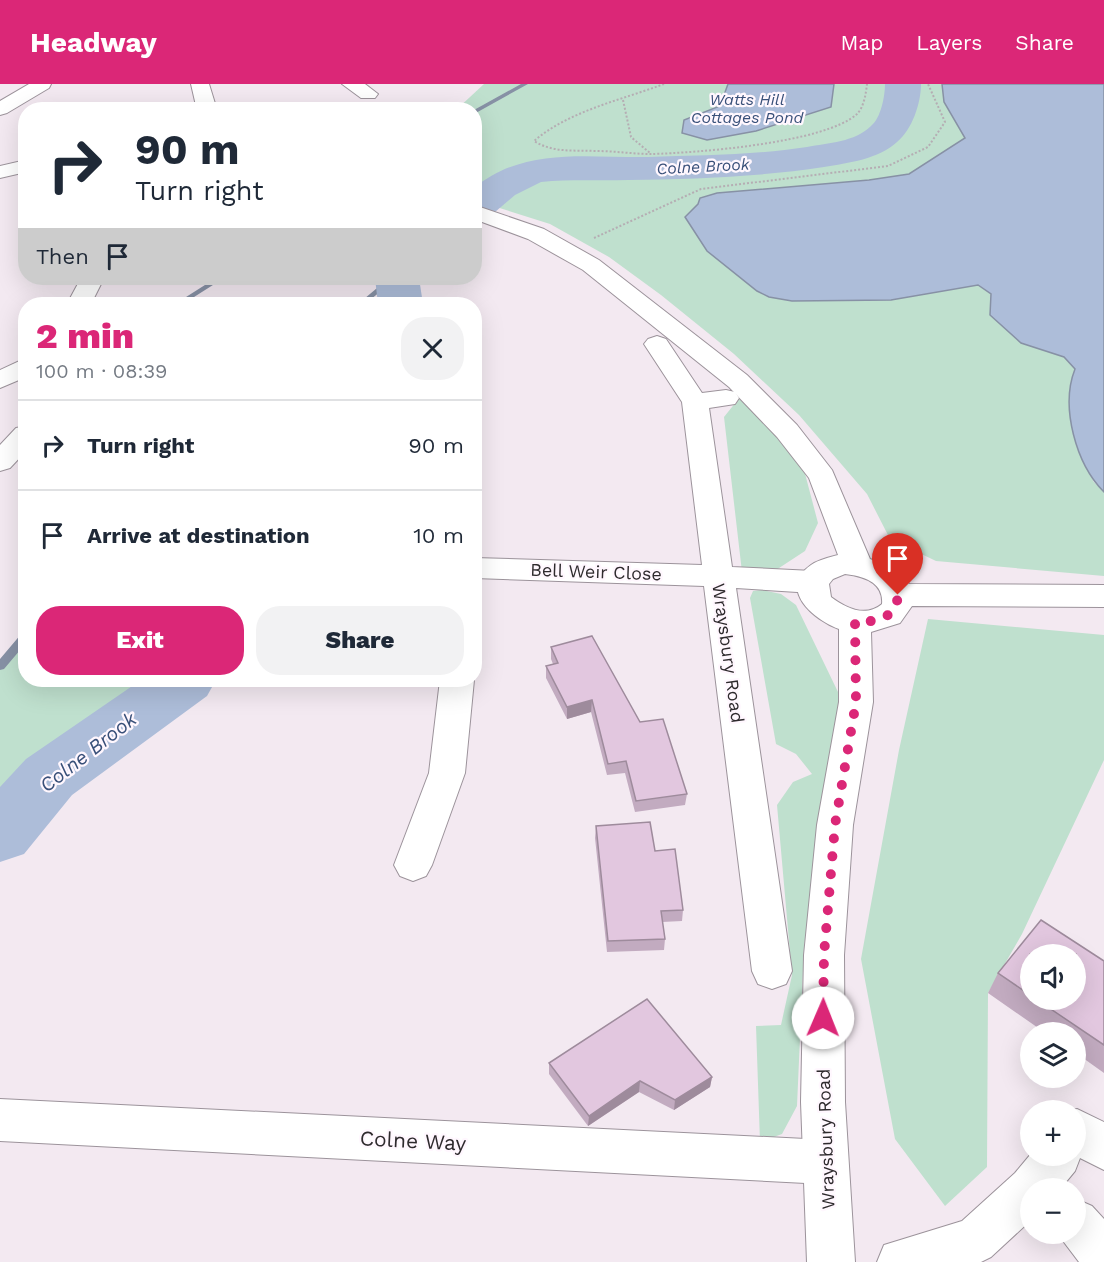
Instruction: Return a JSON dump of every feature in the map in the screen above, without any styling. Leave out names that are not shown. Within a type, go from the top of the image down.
[{"type":"street","points":[[0,109],[42,84]]},
{"type":"street","points":[[200,84],[205,102]]},
{"type":"street","points":[[351,84],[368,94]]},
{"type":"street","points":[[0,114],[18,117]]},
{"type":"street","points":[[0,172],[18,168]]},
{"type":"street","points":[[484,215],[568,250],[624,289],[730,374],[787,431],[822,476],[857,564]]},
{"type":"street","name":"Wraysbury Road","points":[[657,344],[710,400],[717,576],[772,971]]},
{"type":"street","points":[[0,462],[18,443]]},
{"type":"street","points":[[857,564],[886,576],[895,585],[898,595],[897,605],[891,614],[870,622],[840,619],[826,612],[817,603],[812,592],[813,582],[819,573],[829,567],[857,564]]},
{"type":"street","name":"Bell Weir Close","points":[[482,568],[717,576],[813,582]]},
{"type":"street","points":[[898,595],[1104,596]]},
{"type":"street","name":"Wraysbury Road","points":[[831,1262],[823,1102],[824,955],[835,825],[856,702],[855,622]]},
{"type":"street","points":[[413,865],[447,773],[456,687]]},
{"type":"street","name":"Colne Way","points":[[0,1120],[825,1162]]},
{"type":"street","points":[[1086,1136],[1104,1148]]},
{"type":"street","points":[[901,1262],[975,1241],[1020,1199]]},
{"type":"street","points":[[1086,1234],[1104,1255]]},
{"type":"path","points":[[664,84],[543,131],[534,141],[555,149],[575,152],[651,154],[709,149],[828,130],[858,113],[867,84]]},
{"type":"path","points":[[568,250],[701,189],[888,166],[928,147],[945,122],[927,84]]},
{"type":"path","points":[[623,100],[631,137],[651,154]]},
{"type":"green space","points":[[484,84],[728,84],[720,107],[831,107],[834,84],[942,84],[944,102],[965,138],[909,174],[869,180],[717,193],[769,297],[792,301],[891,300],[978,285],[991,294],[1021,343],[1064,357],[1075,369],[1093,481],[1104,492],[1104,576],[936,561],[890,539],[867,494],[799,415],[734,354],[661,295],[609,257],[550,224],[482,203],[482,102],[465,102]]},
{"type":"green space","points":[[740,397],[803,466],[818,523],[805,551],[776,570],[742,572],[724,417]]},
{"type":"green space","points":[[762,590],[781,594],[796,605],[838,692],[841,719],[829,766],[804,947],[797,1106],[782,1134],[760,1142],[756,1026],[781,1025],[792,975],[777,805],[793,782],[812,774],[796,754],[776,744],[750,598],[753,591]]},
{"type":"green space","points":[[928,619],[1104,635],[1104,760],[1022,934],[988,993],[987,1167],[945,1206],[895,1139],[861,959],[899,750]]},
{"type":"green space","points":[[18,651],[18,687],[140,687],[0,802],[0,669]]},
{"type":"water","name":"Watts Hill Cottages Pond","points":[[728,84],[834,84],[831,107],[756,131],[707,140],[682,133],[684,120],[720,106]]},
{"type":"water","points":[[942,84],[1104,84],[1104,492],[1086,466],[1073,434],[1069,400],[1075,369],[1064,357],[1021,343],[990,315],[991,294],[978,285],[891,300],[792,301],[769,297],[757,291],[707,251],[685,217],[698,204],[700,198],[717,193],[869,180],[909,174],[965,138],[944,102]]},
{"type":"building","points":[[592,636],[640,722],[663,719],[687,794],[636,801],[626,761],[608,764],[592,700],[567,707],[546,666],[558,663],[551,647]]},
{"type":"building","points":[[650,822],[655,851],[675,849],[683,910],[661,911],[665,939],[608,941],[596,826]]},
{"type":"building","points":[[1041,920],[1078,944],[1022,944]]},
{"type":"building","points":[[1020,946],[1020,988],[998,973]]},
{"type":"building","points":[[1086,949],[1104,961],[1104,1045],[1086,1033],[1086,1022],[1070,1022],[1052,1010],[1086,1010]]},
{"type":"building","points":[[647,999],[712,1077],[675,1100],[640,1081],[589,1116],[549,1063]]},
{"type":"waterway","points":[[482,108],[525,84]]},
{"type":"waterway","name":"Colne Brook","points":[[482,202],[508,182],[523,174],[541,170],[672,168],[756,163],[838,153],[867,145],[885,134],[892,124],[900,103],[903,84]]},
{"type":"waterway","points":[[190,297],[209,285]]},
{"type":"waterway","points":[[370,297],[384,285]]},
{"type":"waterway","name":"Colne Brook","points":[[398,285],[399,297]]},
{"type":"waterway","points":[[0,666],[18,645]]},
{"type":"waterway","name":"Colne Brook","points":[[0,834],[49,777],[175,687]]},
{"type":"route","points":[[823,1018],[824,955],[835,825],[856,702],[855,622],[870,622],[891,614],[897,605],[898,595]]}]
